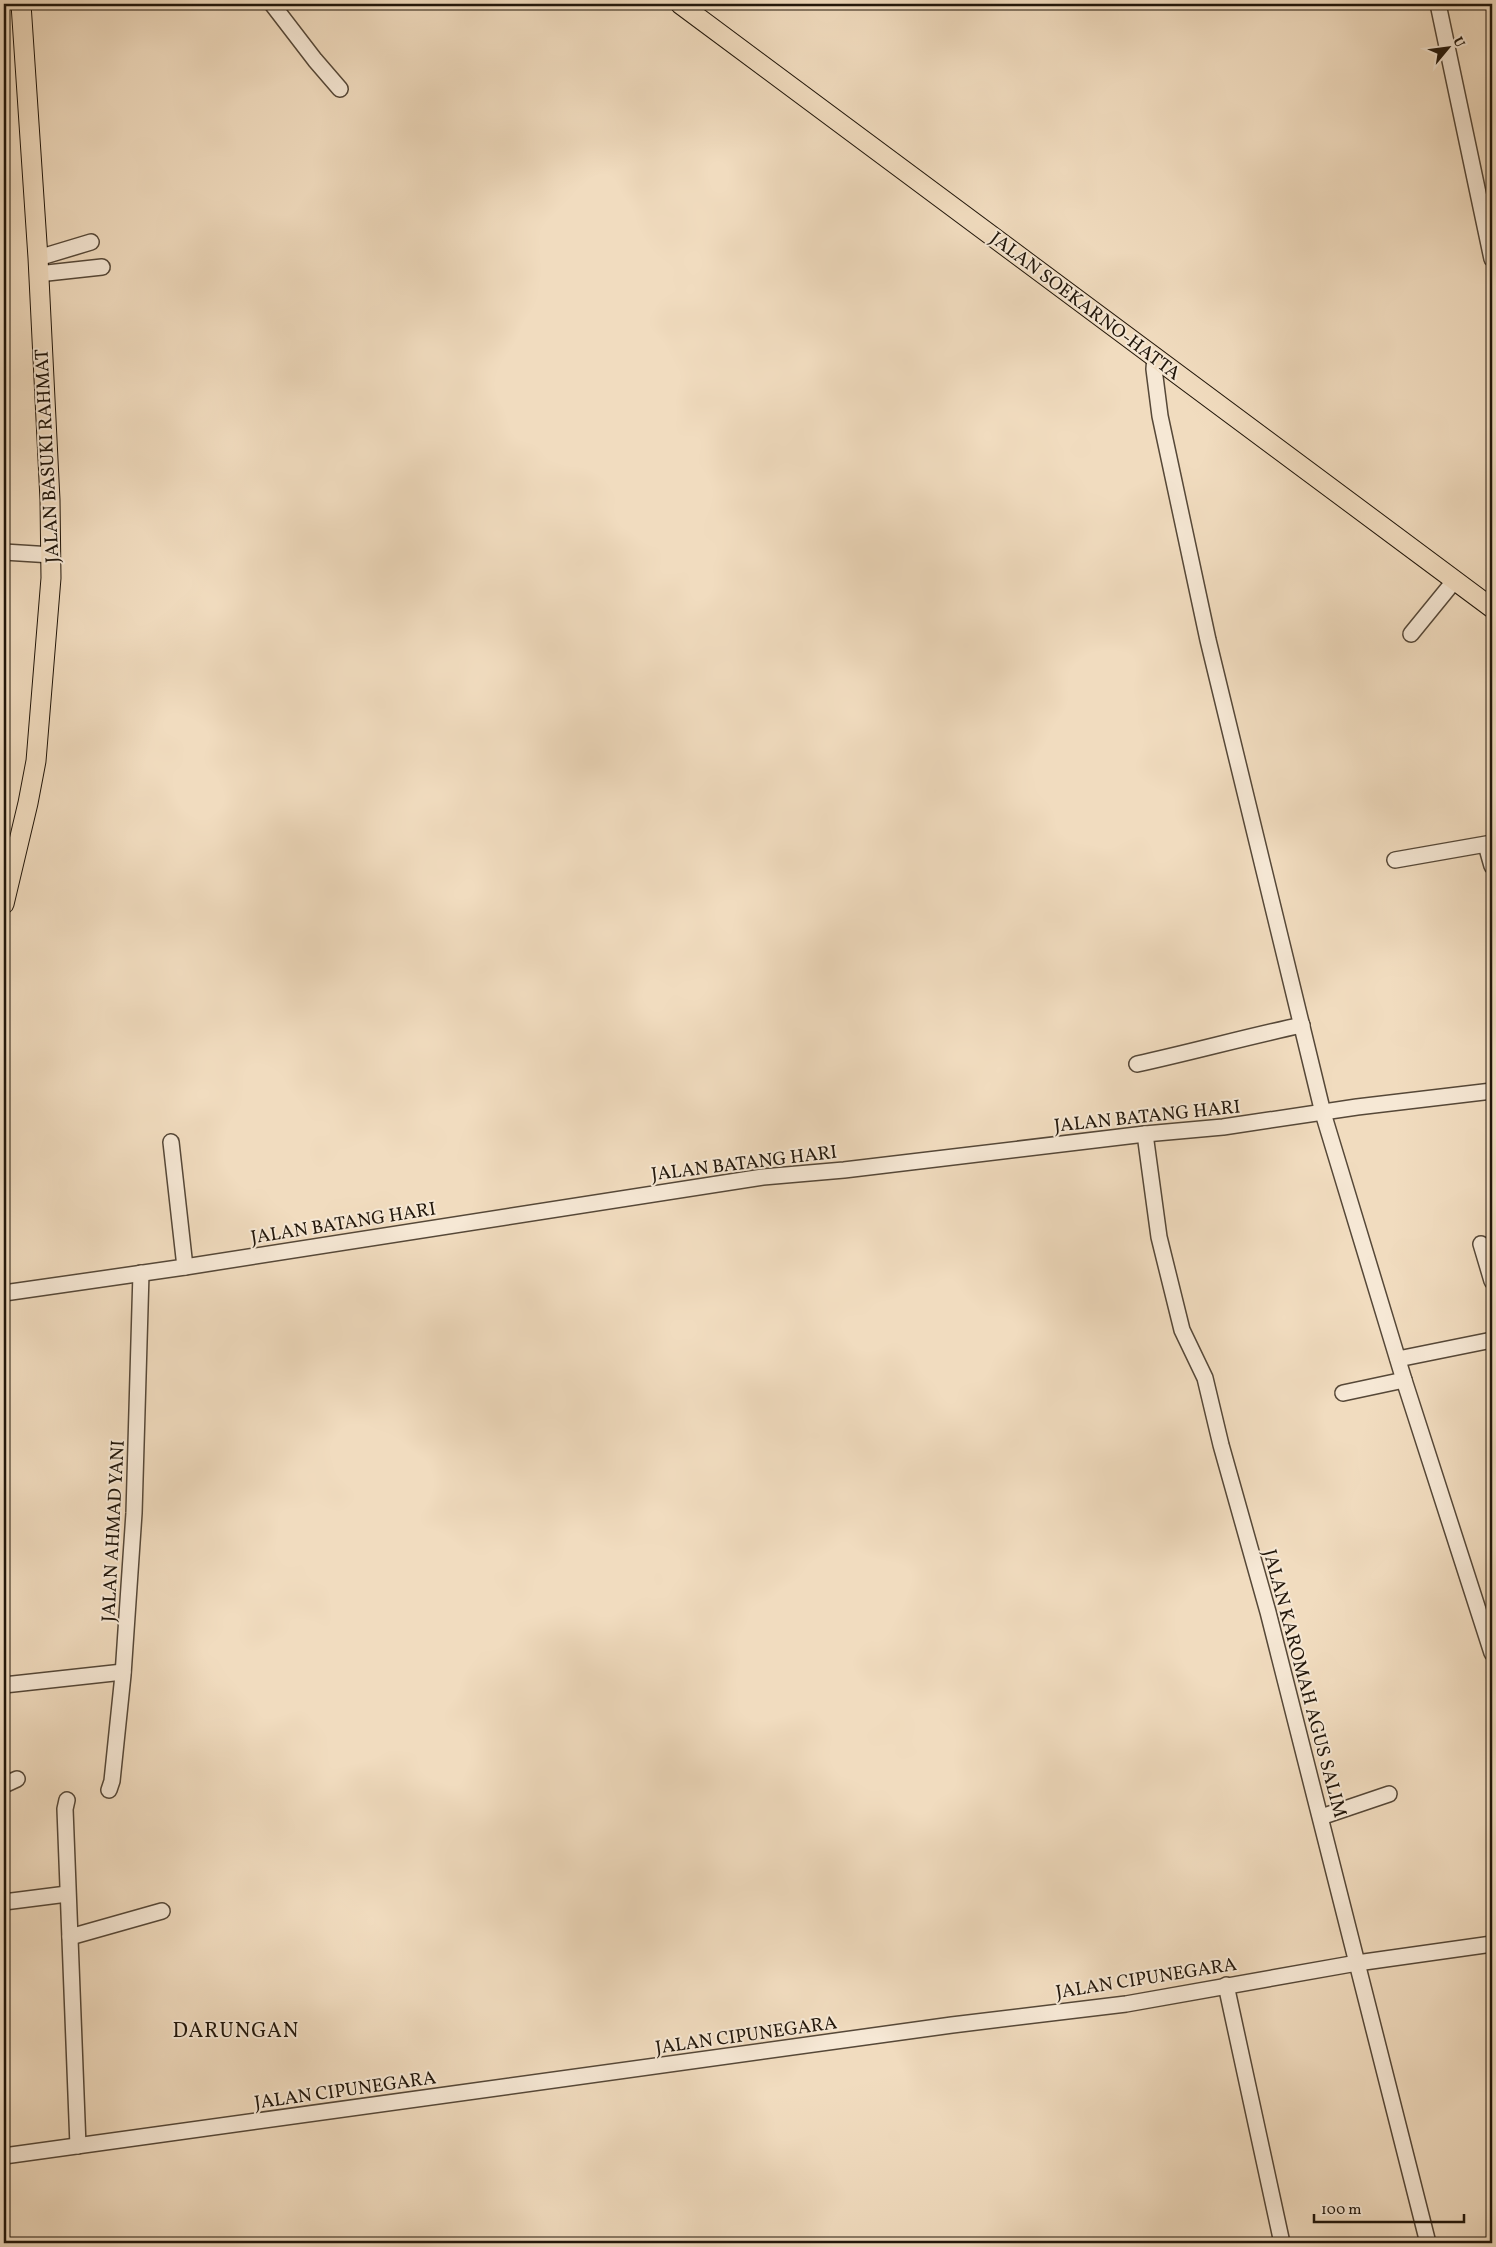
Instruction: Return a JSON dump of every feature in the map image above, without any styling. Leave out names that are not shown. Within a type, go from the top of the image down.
[{"type":"main road","name":"JALAN BASUKI RAHMAT","points":[[4,904],[36,761],[52,554],[38,266],[21,4]]},
{"type":"main road","name":"JALAN SOEKARNO-HATTA","points":[[680,4],[1492,608]]},
{"type":"street","points":[[272,4],[340,89]]},
{"type":"street","points":[[1438,4],[1492,259]]},
{"type":"street","points":[[38,266],[91,242]]},
{"type":"street","points":[[38,266],[102,267]]},
{"type":"street","points":[[1155,356],[1154,370],[1160,416],[1208,640],[1324,1113],[1404,1380],[1487,1621],[1492,1653]]},
{"type":"street","points":[[4,552],[52,554]]},
{"type":"street","points":[[1411,634],[1455,580]]},
{"type":"street","points":[[1396,860],[1489,844],[1492,866]]},
{"type":"street","points":[[1137,1064],[1194,1052],[1240,1038],[1302,1025]]},
{"type":"street","name":"JALAN BATANG HARI","points":[[4,1293],[185,1268],[763,1177],[844,1170],[1145,1134],[1223,1128],[1492,1091]]},
{"type":"street","name":"JALAN KAROMAH AGUS SALIM","points":[[1145,1134],[1159,1237],[1182,1330],[1205,1378],[1221,1445],[1268,1612],[1321,1817],[1428,2243]]},
{"type":"street","points":[[171,1142],[185,1268]]},
{"type":"street","points":[[1481,1244],[1492,1281]]},
{"type":"street","name":"JALAN AHMAD YANI","points":[[109,1790],[112,1781],[123,1672],[134,1513],[141,1273]]},
{"type":"street","points":[[1398,1359],[1492,1340]]},
{"type":"street","points":[[1343,1393],[1404,1380]]},
{"type":"street","points":[[4,1685],[123,1672]]},
{"type":"street","points":[[1321,1817],[1389,1794]]},
{"type":"street","points":[[67,1800],[65,1809],[67,1894],[78,2146]]},
{"type":"street","points":[[4,1902],[67,1894]]},
{"type":"street","points":[[70,1937],[162,1911]]},
{"type":"street","name":"JALAN CIPUNEGARA","points":[[4,2156],[952,2025],[1126,2004],[1358,1963],[1492,1944]]},
{"type":"street","points":[[1226,1985],[1282,2243]]},
{"type":"district","name":"DARUNGAN","points":[[236,2030]]}]
